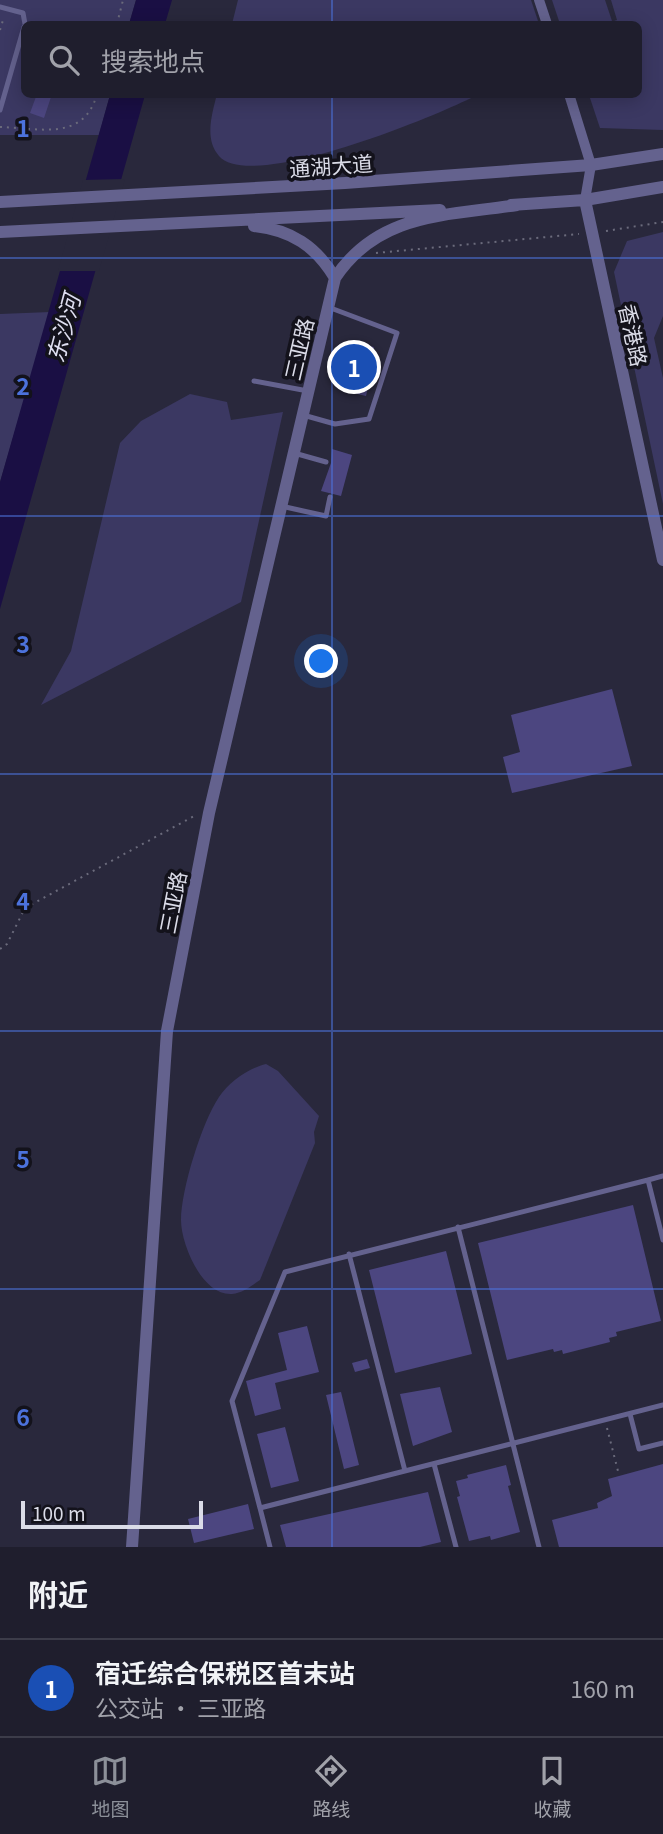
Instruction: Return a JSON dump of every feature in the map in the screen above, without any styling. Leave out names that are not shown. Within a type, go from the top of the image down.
[{"type":"street","points":[[539,0],[546,21]]},
{"type":"street","points":[[570,98],[591,165],[584,200]]},
{"type":"street","name":"通湖大道","points":[[0,202],[168,194],[591,165],[663,154]]},
{"type":"street","points":[[0,232],[517,205],[584,200],[663,187]]},
{"type":"street","name":"香港路","points":[[584,200],[663,560]]},
{"type":"street","points":[[211,222],[285,232],[302,239],[317,253],[335,278],[350,255],[365,242],[404,224],[517,205]]},
{"type":"street","name":"三亚路","points":[[132,1547],[167,1031],[208,813],[335,278]]},
{"type":"lane","points":[[0,6],[23,13],[24,21]]},
{"type":"lane","points":[[0,107],[21,39]]},
{"type":"lane","points":[[303,415],[335,424],[369,419],[397,333],[328,307]]},
{"type":"lane","points":[[254,381],[308,391]]},
{"type":"lane","points":[[294,453],[326,462]]},
{"type":"lane","points":[[281,506],[326,516],[330,497]]},
{"type":"lane","points":[[270,1547],[232,1401],[285,1272],[663,1176]]},
{"type":"lane","points":[[648,1180],[663,1240]]},
{"type":"lane","points":[[458,1227],[539,1547]]},
{"type":"lane","points":[[349,1254],[405,1471]]},
{"type":"lane","points":[[260,1508],[663,1405]]},
{"type":"lane","points":[[630,1414],[639,1450],[663,1443]]},
{"type":"lane","points":[[434,1464],[456,1547]]},
{"type":"path","points":[[118,21],[124,0]]},
{"type":"path","points":[[0,127],[62,129],[73,126],[89,116],[96,98]]},
{"type":"path","points":[[377,253],[592,233],[663,222]]},
{"type":"path","points":[[0,949],[7,944],[25,908],[187,818],[208,813]]},
{"type":"path","points":[[605,1420],[618,1471]]},
{"type":"shaded area","points":[[0,0],[136,0],[130,21],[21,21],[21,98],[109,98],[99,135],[0,135]]},
{"type":"shaded area","points":[[238,0],[531,0],[538,21],[233,21]]},
{"type":"shaded area","points":[[552,0],[605,0],[612,21],[559,21]]},
{"type":"shaded area","points":[[611,0],[663,0],[663,130],[600,128],[590,98],[642,98],[642,21],[614,21],[617,20]]},
{"type":"shaded area","points":[[216,98],[471,98],[346,147],[267,165],[238,165],[219,156],[210,134]]},
{"type":"shaded area","points":[[663,232],[663,316],[654,338],[663,378],[663,504],[614,272],[627,241]]},
{"type":"shaded area","points":[[50,312],[0,482],[0,314]]},
{"type":"shaded area","points":[[190,394],[227,402],[231,420],[283,412],[241,602],[41,705],[71,651],[120,443],[141,421]]},
{"type":"shaded area","points":[[266,1064],[278,1071],[319,1116],[314,1132],[315,1143],[260,1280],[247,1289],[232,1294],[211,1287],[195,1267],[182,1230],[182,1207],[189,1174],[212,1108],[228,1086],[240,1076]]},
{"type":"water","points":[[136,0],[172,0],[166,21],[130,21]]},
{"type":"water","name":"东沙河","points":[[109,98],[144,98],[0,609],[0,482]]},
{"type":"pier","points":[[125,179],[99,271],[58,271],[83,180]]},
{"type":"building","points":[[36,98],[51,98],[44,118],[30,113]]},
{"type":"building","points":[[357,343],[374,347],[367,374],[371,375],[366,396],[345,391]]},
{"type":"building","points":[[332,449],[352,455],[341,496],[321,491],[331,463]]},
{"type":"building","points":[[612,689],[632,766],[512,793],[503,757],[520,752],[511,715]]},
{"type":"building","points":[[633,1205],[661,1321],[616,1332],[617,1336],[609,1338],[610,1342],[563,1354],[562,1350],[554,1352],[553,1349],[507,1360],[478,1243]]},
{"type":"building","points":[[446,1251],[472,1354],[395,1373],[369,1270]]},
{"type":"building","points":[[307,1326],[319,1372],[275,1383],[281,1409],[255,1416],[246,1381],[287,1370],[278,1333]]},
{"type":"building","points":[[367,1359],[370,1368],[355,1372],[352,1363]]},
{"type":"building","points":[[440,1387],[452,1432],[413,1446],[400,1394]]},
{"type":"building","points":[[341,1392],[359,1465],[344,1469],[326,1395]]},
{"type":"building","points":[[285,1427],[299,1481],[271,1488],[257,1434]]},
{"type":"building","points":[[663,1464],[663,1547],[559,1547],[552,1520],[598,1508],[597,1503],[612,1496],[608,1479]]},
{"type":"building","points":[[506,1465],[511,1485],[508,1486],[520,1532],[491,1540],[490,1536],[469,1541],[457,1497],[460,1496],[456,1481],[468,1478],[467,1475]]},
{"type":"building","points":[[428,1492],[441,1542],[420,1547],[286,1547],[280,1525]]},
{"type":"building","points":[[248,1504],[254,1529],[194,1543],[188,1519]]},
{"type":"place","name":"宿迁综合保税区首末站","points":[[354,367]]}]
